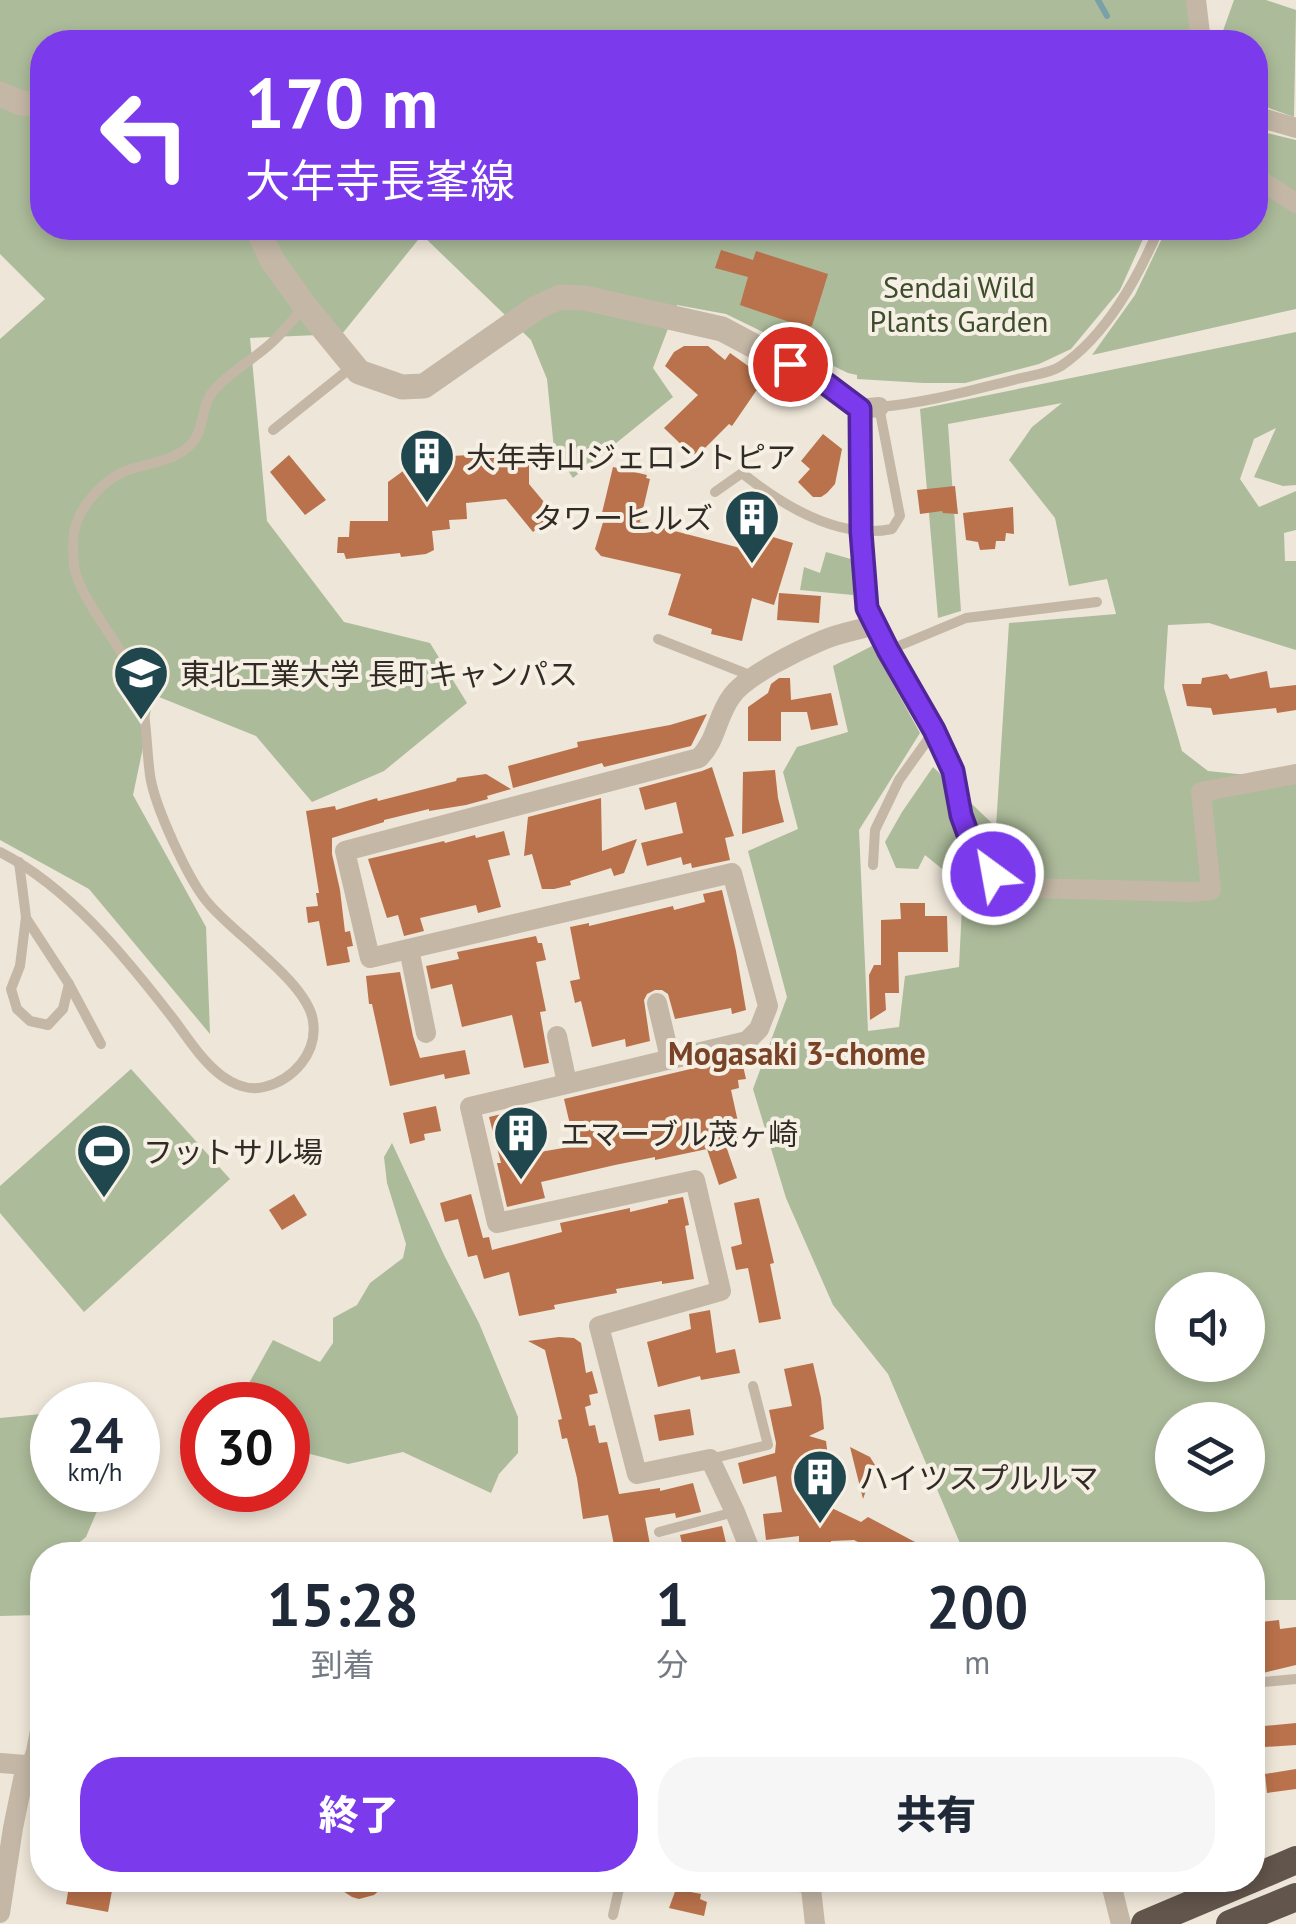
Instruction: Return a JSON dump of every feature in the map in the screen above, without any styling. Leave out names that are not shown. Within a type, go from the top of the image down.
[{"type":"highway","points":[[1265,1873],[1296,1860]]},
{"type":"highway","points":[[1145,1924],[1220,1892]]},
{"type":"highway","points":[[1230,1924],[1296,1896]]},
{"type":"street","points":[[1196,0],[1200,30]]},
{"type":"street","points":[[0,94],[30,104]]},
{"type":"street","points":[[1268,120],[1296,128]]},
{"type":"street","points":[[1268,186],[1296,202]]},
{"type":"street","points":[[263,240],[304,306],[359,372],[402,387],[424,386],[536,308],[560,297],[585,298],[722,329],[870,408],[861,532],[867,608],[934,730],[953,771],[961,815],[974,851],[993,874],[1026,888],[1211,890],[1201,792],[1296,774]]},
{"type":"street","points":[[747,1542],[710,1460],[637,1474],[599,1326],[721,1291],[695,1180],[496,1223],[470,1107],[747,1041],[759,1029],[768,1006],[732,873],[370,958],[344,852],[699,758],[710,748],[721,711],[736,689],[753,676],[824,638],[876,625]]},
{"type":"street","points":[[410,950],[426,1033]]},
{"type":"street","points":[[657,1003],[670,1058]]},
{"type":"street","points":[[556,1036],[567,1084]]},
{"type":"street","points":[[0,1763],[26,1765],[0,1914]]},
{"type":"street","points":[[811,1892],[815,1924]]},
{"type":"street","points":[[1113,1892],[1121,1924]]},
{"type":"lane","points":[[715,492],[742,473],[808,516],[861,532],[892,529],[900,516],[870,408],[962,393],[1056,369],[1108,320],[1131,286],[1153,240]]},
{"type":"lane","points":[[0,852],[19,862],[90,921],[222,1076],[237,1085],[256,1089],[290,1075],[306,1058],[314,1024],[309,1005],[209,904],[191,879],[153,792],[141,695],[123,654],[74,570],[74,528],[97,492],[122,473],[192,444],[213,392],[271,343],[304,306]]},
{"type":"lane","points":[[273,430],[353,365]]},
{"type":"lane","points":[[888,650],[966,618],[1097,602]]},
{"type":"lane","points":[[658,639],[753,676]]},
{"type":"lane","points":[[873,865],[875,830],[899,780],[934,730]]},
{"type":"lane","points":[[19,862],[26,917],[20,966],[11,988],[18,1009],[30,1020],[48,1025],[62,1009],[68,984]]},
{"type":"lane","points":[[26,917],[101,1044]]},
{"type":"lane","points":[[710,1460],[768,1445],[753,1386]]},
{"type":"lane","points":[[659,1532],[736,1512]]},
{"type":"lane","points":[[1265,1682],[1296,1680]]},
{"type":"lane","points":[[26,1765],[30,1756]]},
{"type":"lane","points":[[613,1915],[618,1892]]},
{"type":"green space","points":[[0,0],[1193,0],[1195,30],[30,30],[30,240],[418,240],[342,334],[250,338],[267,521],[344,622],[430,643],[467,703],[384,771],[312,802],[256,736],[154,695],[133,795],[206,927],[210,1034],[89,889],[0,840],[0,339],[45,299],[0,254]]},
{"type":"green space","points":[[1234,0],[1266,0],[1296,10],[1294,117],[1268,108],[1268,30],[1223,30]]},
{"type":"green space","points":[[1268,133],[1296,140],[1296,309],[1092,355],[1135,295],[1161,240],[1268,240]]},
{"type":"green space","name":"Sendai Wild Plants Garden","points":[[427,240],[1143,240],[1120,290],[1071,349],[1039,364],[965,383],[857,379],[857,375],[726,314],[677,305],[653,368],[673,397],[573,478],[554,449],[547,379],[531,340]]},
{"type":"green space","points":[[1296,332],[1296,485],[1283,486],[1254,477],[1276,428],[1254,439],[1240,479],[1259,507],[1296,491],[1296,530],[1284,533],[1285,561],[1296,561],[1296,650],[1209,623],[1168,625],[1164,688],[1182,751],[1208,771],[1296,780],[1296,1600],[1265,1600],[1265,1542],[959,1542],[888,1374],[833,1305],[786,1198],[753,1089],[787,997],[748,851],[798,829],[783,772],[797,747],[848,732],[833,666],[872,646],[920,733],[859,830],[868,1031],[899,1027],[905,976],[959,967],[963,886],[925,855],[918,869],[896,868],[885,842],[933,767],[996,827],[1009,623],[1116,614],[1107,579],[1069,586],[1055,518],[1009,460],[1032,427],[1062,403],[948,424],[961,611],[938,618],[920,409]]},
{"type":"green space","points":[[826,552],[858,561],[853,595],[800,590],[804,567],[820,573]]},
{"type":"green space","name":"フットサル場","points":[[131,1069],[230,1179],[84,1312],[0,1213],[0,1186]]},
{"type":"green space","points":[[392,1143],[479,1323],[518,1417],[518,1453],[499,1474],[491,1493],[403,1452],[348,1464],[310,1454],[310,1382],[250,1382],[273,1340],[320,1362],[333,1343],[333,1318],[357,1305],[370,1283],[403,1258],[406,1244],[387,1183],[384,1157]]},
{"type":"green space","points":[[30,1415],[30,1512],[97,1512],[80,1542],[30,1542],[30,1615],[0,1616],[0,1418]]},
{"type":"building","points":[[721,250],[753,260],[756,251],[828,274],[812,326],[804,327],[740,305],[748,277],[715,268]]},
{"type":"building","points":[[684,346],[708,346],[725,360],[730,353],[765,378],[732,426],[729,424],[701,452],[692,455],[664,428],[698,395],[665,366],[674,352]]},
{"type":"building","points":[[823,434],[842,449],[835,484],[821,497],[813,497],[798,482],[810,469],[801,461]]},
{"type":"building","name":"大年寺山ジェロントピア","points":[[450,451],[450,456],[529,456],[529,484],[554,514],[533,532],[506,499],[466,503],[467,519],[449,520],[450,529],[432,531],[434,550],[426,554],[346,559],[344,553],[337,553],[338,537],[349,537],[350,521],[388,521],[388,482],[410,466],[414,456]]},
{"type":"building","points":[[289,455],[326,500],[305,515],[270,472]]},
{"type":"building","points":[[613,467],[650,479],[640,522],[744,549],[749,530],[793,543],[774,605],[752,598],[742,641],[711,634],[712,629],[668,615],[681,574],[601,556],[595,549]]},
{"type":"building","points":[[955,486],[958,514],[920,514],[917,490]]},
{"type":"building","points":[[1013,507],[1014,534],[1006,533],[1005,541],[996,541],[995,549],[980,550],[978,542],[966,540],[963,513]]},
{"type":"building","points":[[779,593],[821,596],[819,623],[777,620]]},
{"type":"building","points":[[1267,671],[1270,688],[1296,685],[1296,710],[1277,713],[1276,708],[1213,715],[1211,708],[1187,706],[1182,684],[1201,684],[1202,678],[1227,674],[1230,679]]},
{"type":"building","points":[[779,678],[790,678],[791,700],[831,693],[838,725],[811,730],[807,712],[781,712],[781,741],[748,741],[748,707],[768,693]]},
{"type":"building","points":[[707,714],[691,746],[604,767],[602,763],[513,788],[508,766],[578,747],[577,742]]},
{"type":"building","points":[[712,767],[734,836],[725,838],[730,860],[692,868],[691,863],[683,865],[681,857],[647,866],[641,843],[683,833],[676,802],[645,810],[639,788]]},
{"type":"building","points":[[775,770],[784,822],[742,834],[743,772]]},
{"type":"building","points":[[486,774],[511,789],[466,805],[384,820],[332,838],[345,932],[350,931],[353,946],[347,947],[350,962],[327,966],[319,921],[308,923],[306,907],[318,906],[319,893],[306,811],[335,806],[336,810]]},
{"type":"building","points":[[601,798],[602,851],[637,839],[624,873],[614,876],[611,868],[570,881],[571,885],[542,889],[532,854],[524,856],[528,817]]},
{"type":"building","points":[[504,831],[510,855],[488,860],[501,907],[478,913],[476,905],[420,918],[424,931],[404,936],[398,915],[387,918],[368,859]]},
{"type":"building","points":[[722,890],[746,1010],[732,1014],[731,1008],[675,1019],[668,994],[655,990],[644,1000],[650,1041],[626,1047],[625,1039],[592,1047],[581,1001],[575,1003],[570,981],[580,979],[570,927],[673,906],[674,910],[705,902],[703,894]]},
{"type":"building","points":[[900,903],[925,903],[925,916],[947,916],[948,952],[898,952],[899,993],[885,993],[886,1010],[870,1020],[869,975],[874,965],[881,965],[881,920],[901,919]]},
{"type":"building","points":[[536,936],[546,960],[536,962],[546,1011],[540,1012],[549,1063],[524,1068],[512,1015],[462,1027],[452,984],[431,989],[426,966],[459,959],[457,952]]},
{"type":"building","points":[[400,972],[420,1058],[465,1050],[470,1074],[445,1079],[444,1074],[390,1086],[369,1004],[366,976]]},
{"type":"building","points":[[741,1057],[746,1079],[738,1080],[739,1088],[731,1090],[742,1140],[725,1143],[737,1178],[719,1185],[707,1149],[541,1182],[545,1198],[507,1207],[489,1117],[522,1109],[534,1153],[575,1146],[564,1099]]},
{"type":"building","points":[[436,1106],[441,1131],[424,1134],[425,1140],[410,1144],[403,1113]]},
{"type":"building","points":[[294,1194],[307,1215],[282,1230],[269,1210]]},
{"type":"building","points":[[471,1194],[483,1238],[489,1237],[492,1250],[562,1232],[560,1223],[630,1208],[630,1212],[683,1197],[694,1279],[616,1289],[617,1293],[519,1316],[509,1272],[484,1279],[477,1255],[468,1257],[458,1219],[445,1222],[440,1203]]},
{"type":"building","points":[[759,1198],[774,1263],[770,1264],[781,1319],[759,1323],[748,1268],[736,1270],[731,1247],[742,1244],[734,1203]]},
{"type":"building","points":[[710,1310],[716,1353],[735,1349],[740,1373],[701,1380],[700,1376],[658,1387],[647,1342],[691,1329],[689,1314]]},
{"type":"building","points":[[559,1337],[581,1343],[586,1373],[592,1371],[598,1393],[589,1395],[591,1405],[585,1407],[589,1426],[595,1425],[599,1443],[607,1442],[619,1494],[660,1491],[693,1483],[701,1512],[676,1518],[675,1513],[645,1518],[650,1542],[613,1542],[608,1515],[583,1519],[577,1478],[567,1438],[562,1439],[558,1420],[562,1419],[545,1350],[528,1341]]},
{"type":"building","points":[[813,1363],[824,1429],[809,1436],[826,1441],[833,1496],[815,1500],[861,1522],[868,1517],[915,1542],[799,1542],[799,1536],[766,1540],[763,1514],[782,1512],[776,1476],[743,1484],[738,1463],[775,1453],[769,1410],[792,1406],[784,1369]]},
{"type":"building","points":[[690,1409],[694,1435],[659,1441],[654,1415]]},
{"type":"building","points":[[850,1447],[870,1457],[875,1465],[863,1499]]},
{"type":"building","points":[[722,1526],[726,1542],[682,1542],[680,1535]]},
{"type":"building","points":[[1279,1620],[1280,1629],[1296,1627],[1296,1665],[1265,1673],[1265,1622]]},
{"type":"building","points":[[1296,1723],[1296,1745],[1265,1747],[1265,1726]]},
{"type":"building","points":[[1296,1769],[1296,1789],[1267,1793],[1265,1774]]},
{"type":"building","points":[[68,1892],[112,1892],[108,1912],[66,1904]]},
{"type":"building","points":[[344,1892],[377,1892],[359,1899]]},
{"type":"building","points":[[675,1892],[701,1894],[700,1899],[707,1902],[704,1916],[669,1908]]},
{"type":"waterway","points":[[1098,0],[1107,16]]},
{"type":"place","name":"大年寺山ジェロントピア","points":[[427,505]]},
{"type":"place","name":"タワーヒルズ","points":[[752,566]]},
{"type":"place","name":"東北工業大学 長町キャンパス","points":[[141,722]]},
{"type":"place","name":"エマーブル茂ヶ崎","points":[[521,1182]]},
{"type":"place","name":"フットサル場","points":[[104,1200]]},
{"type":"place","name":"ハイツスプルルマ","points":[[820,1526]]},
{"type":"district","name":"Mogasaki 3-chome","points":[[797,1053]]},
{"type":"route","points":[[790,364],[860,409],[861,532],[867,608],[934,730],[953,771],[961,815],[974,851],[993,874]]}]
